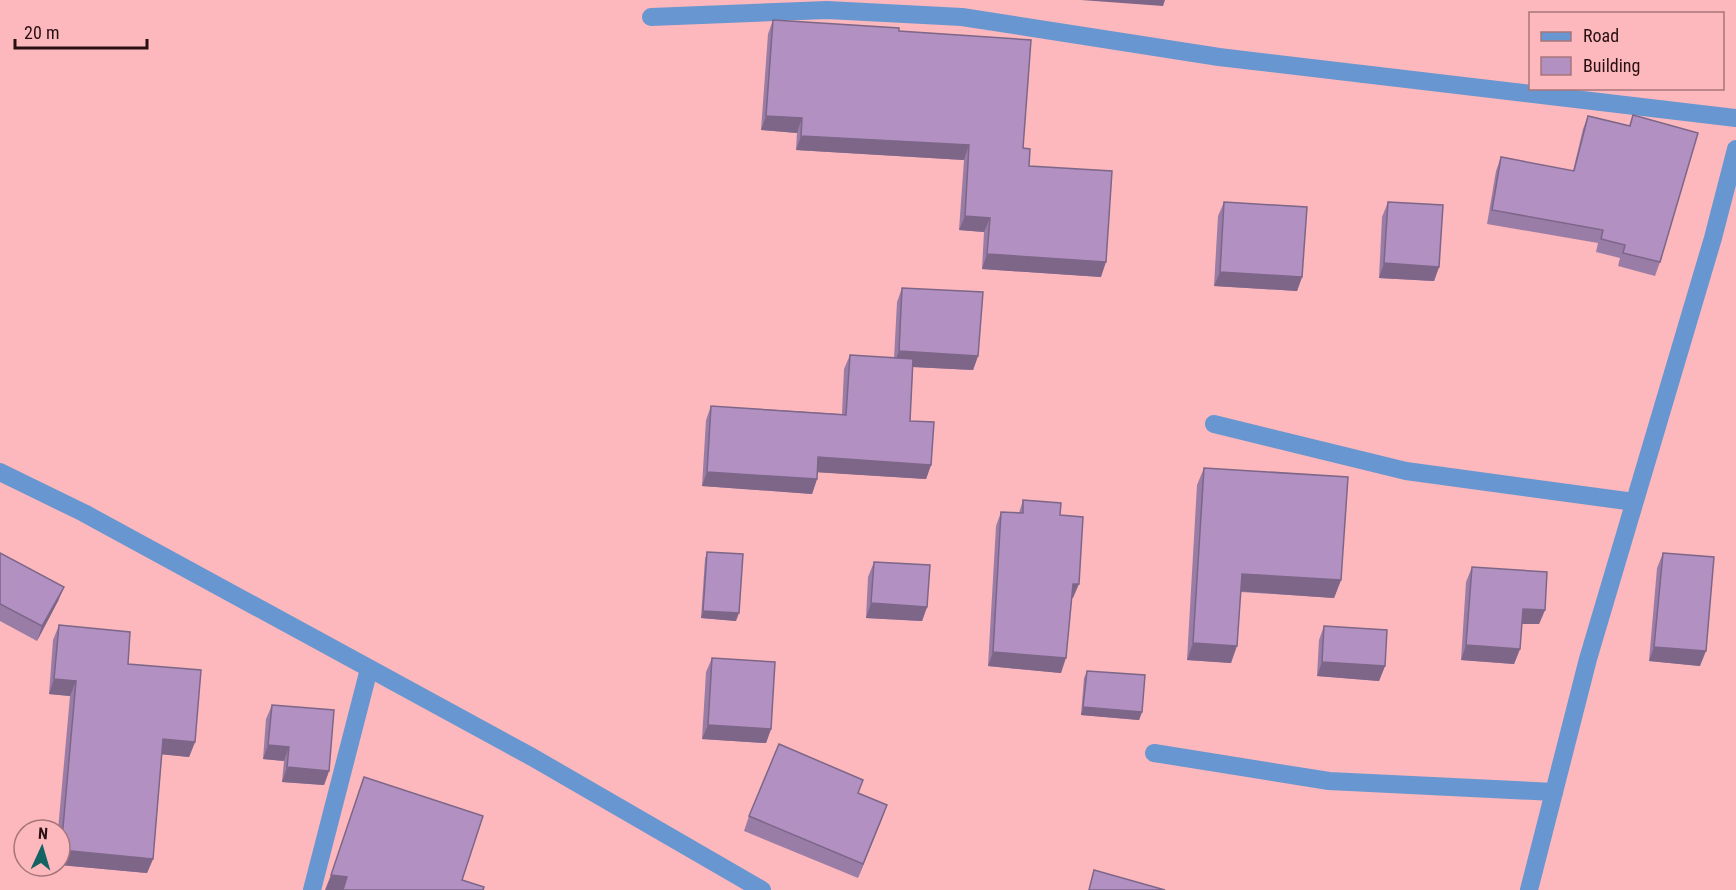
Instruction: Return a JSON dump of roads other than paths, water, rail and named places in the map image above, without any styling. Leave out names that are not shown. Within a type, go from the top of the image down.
[{"type":"street","points":[[651,17],[827,10],[962,17],[1219,57],[1736,118]]},
{"type":"street","points":[[1529,890],[1588,658],[1713,238],[1736,149]]},
{"type":"street","points":[[1214,424],[1406,471],[1634,502]]},
{"type":"street","points":[[0,472],[84,513],[532,757],[762,890]]},
{"type":"street","points":[[312,890],[369,669]]},
{"type":"street","points":[[1154,753],[1329,781],[1554,792]]}]
